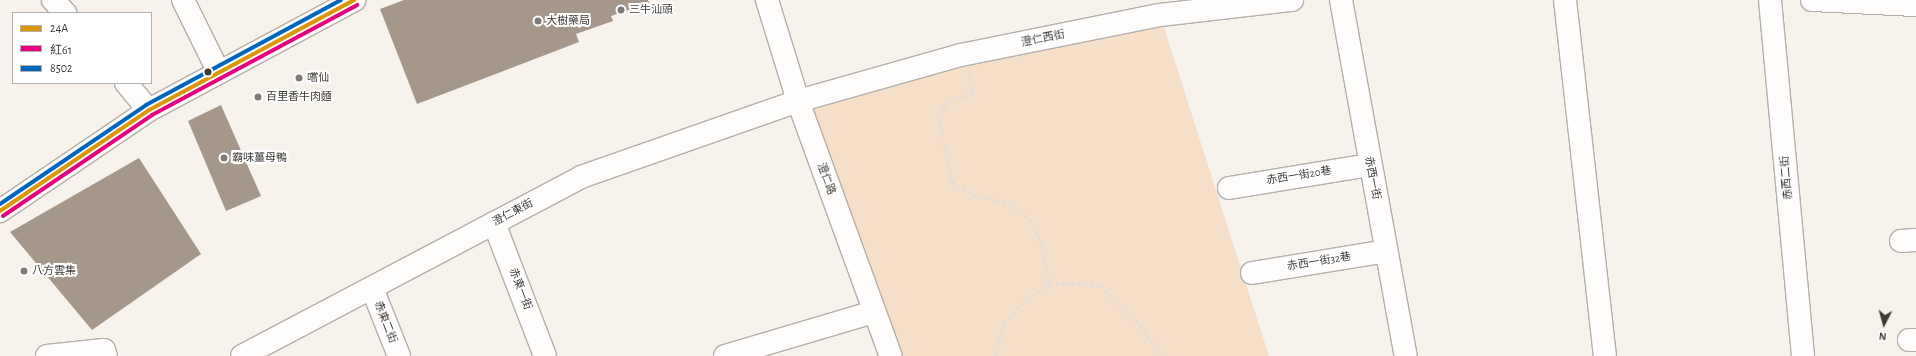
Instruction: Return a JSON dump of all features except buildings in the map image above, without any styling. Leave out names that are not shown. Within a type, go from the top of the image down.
[{"type":"street","points":[[53,0],[64,12]]},
{"type":"street","points":[[183,0],[219,73]]},
{"type":"street","points":[[0,211],[149,110],[354,0]]},
{"type":"street","name":"澄仁路","points":[[767,0],[798,101],[891,356]]},
{"type":"street","name":"澄仁西街","points":[[798,101],[961,55],[1160,16],[1292,0]]},
{"type":"street","name":"赤西一街","points":[[1341,0],[1406,356]]},
{"type":"street","points":[[1565,0],[1605,356]]},
{"type":"street","name":"赤西二街","points":[[1770,0],[1804,356]]},
{"type":"street","points":[[1812,0],[1916,5]]},
{"type":"street","points":[[127,84],[149,110]]},
{"type":"street","name":"澄仁東街","points":[[242,356],[580,177],[798,101]]},
{"type":"street","name":"赤西一街20巷","points":[[1229,188],[1370,165]]},
{"type":"street","name":"赤東一街","points":[[494,223],[546,356]]},
{"type":"street","name":"赤西一街32巷","points":[[1252,272],[1386,251]]},
{"type":"street","name":"赤東二街","points":[[372,288],[398,356]]},
{"type":"street","points":[[726,356],[874,312]]},
{"type":"street","points":[[47,356],[104,350],[106,356]]},
{"type":"path","points":[[961,55],[974,93],[950,101],[942,109],[941,126],[952,182],[974,195],[1010,204],[1031,220],[1040,239],[1050,285]]},
{"type":"path","points":[[995,356],[1004,322],[1026,299],[1050,285],[1072,282],[1101,286],[1140,326],[1162,356]]},
{"type":"shaded area","points":[[1160,15],[1269,356],[889,356],[798,101]]},
{"type":"transit line","name":"8502","points":[[0,204],[146,105],[341,0]]},
{"type":"transit line","name":"24A","points":[[0,211],[149,110],[354,0]]},
{"type":"transit line","name":"紅61","points":[[3,216],[152,115],[357,5]]},
{"type":"place","name":"三牛汕頭","points":[[621,10]]},
{"type":"place","name":"大樹藥局","points":[[538,21]]},
{"type":"place","name":"嚐仙","points":[[299,78]]},
{"type":"place","name":"百里香牛肉麵","points":[[258,97]]},
{"type":"place","name":"霸味薑母鴨","points":[[224,158]]},
{"type":"place","name":"八方雲集","points":[[24,271]]}]
